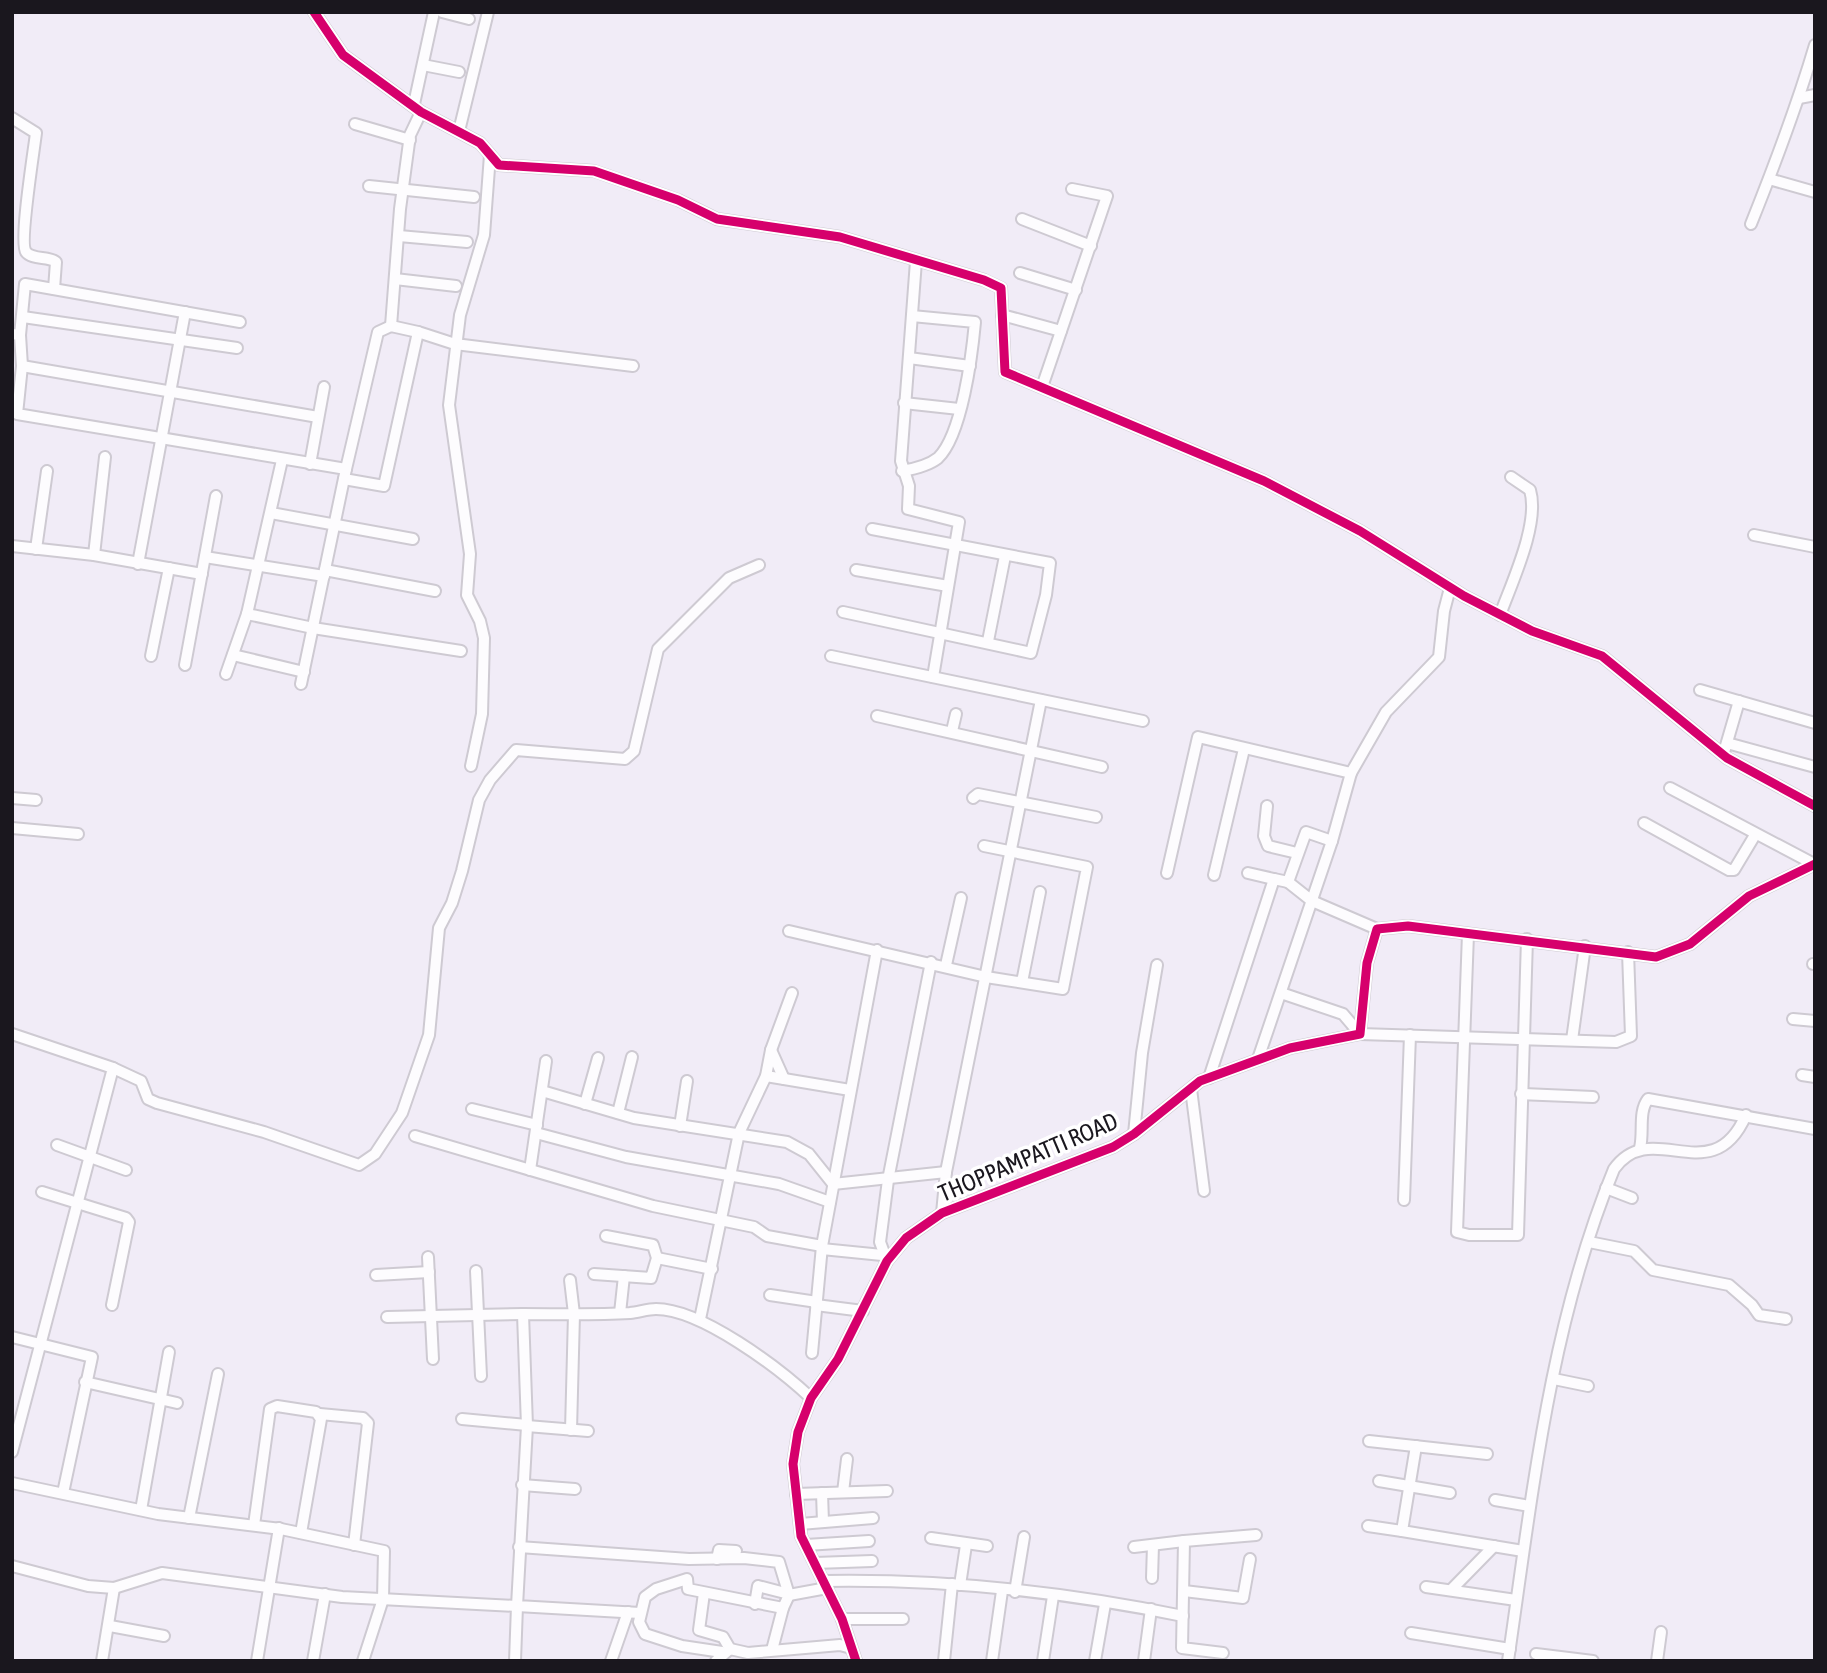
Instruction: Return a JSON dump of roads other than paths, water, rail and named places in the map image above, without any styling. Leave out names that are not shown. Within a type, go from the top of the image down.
[{"type":"street","points":[[391,326],[410,140],[435,12]]},
{"type":"street","points":[[442,12],[469,19]]},
{"type":"street","points":[[459,131],[488,12]]},
{"type":"street","points":[[318,15],[343,55],[417,108],[480,143],[499,164],[522,168],[593,171],[678,200],[717,219],[840,237],[984,280],[1001,288],[1006,372],[1264,481],[1360,531],[1450,588],[1500,615],[1532,631],[1602,656],[1725,749],[1815,806]]},
{"type":"street","points":[[1751,224],[1784,144],[1792,108],[1799,97],[1815,45]]},
{"type":"street","points":[[423,65],[459,72]]},
{"type":"street","points":[[1799,97],[1815,95]]},
{"type":"street","points":[[12,118],[36,133],[25,223],[25,249],[29,254],[54,259],[57,266],[54,289]]},
{"type":"street","points":[[355,124],[410,140]]},
{"type":"street","points":[[471,766],[482,714],[484,638],[467,595],[470,554],[449,405],[460,315],[484,235],[490,155]]},
{"type":"street","points":[[1769,179],[1815,192]]},
{"type":"street","points":[[369,186],[474,197]]},
{"type":"street","points":[[1042,387],[1107,196],[1072,189]]},
{"type":"street","points":[[1022,219],[1091,246]]},
{"type":"street","points":[[399,236],[467,242]]},
{"type":"street","points":[[916,261],[904,403],[902,471],[909,486],[908,509],[959,522],[933,677]]},
{"type":"street","points":[[1020,273],[1076,290]]},
{"type":"street","points":[[395,279],[456,286]]},
{"type":"street","points":[[240,322],[25,284],[23,317],[16,334],[22,366],[17,414],[310,464],[384,486],[418,332]]},
{"type":"street","points":[[138,564],[185,312]]},
{"type":"street","points":[[1002,315],[1061,331]]},
{"type":"street","points":[[902,471],[937,459],[947,445],[960,409],[970,366],[975,322],[912,316]]},
{"type":"street","points":[[23,317],[236,348]]},
{"type":"street","points":[[233,655],[302,678],[378,332],[391,326],[455,344],[633,366]]},
{"type":"street","points":[[909,358],[970,366]]},
{"type":"street","points":[[22,366],[169,389],[318,417]]},
{"type":"street","points":[[310,464],[324,387]]},
{"type":"street","points":[[904,403],[960,409]]},
{"type":"street","points":[[94,555],[105,457]]},
{"type":"street","points":[[226,674],[247,614],[282,460]]},
{"type":"street","points":[[36,549],[47,471]]},
{"type":"street","points":[[1500,615],[1530,529],[1533,500],[1530,490],[1511,477]]},
{"type":"street","points":[[185,665],[216,496]]},
{"type":"street","points":[[271,513],[413,539]]},
{"type":"street","points":[[844,612],[988,641],[1031,653],[1046,595],[1050,563],[872,529]]},
{"type":"street","points":[[1754,535],[1815,547]]},
{"type":"street","points":[[12,546],[94,555],[202,574]]},
{"type":"street","points":[[988,641],[1005,556]]},
{"type":"street","points":[[205,557],[435,591]]},
{"type":"street","points":[[12,1034],[113,1068],[141,1081],[148,1099],[157,1103],[264,1132],[359,1165],[375,1154],[402,1113],[429,1035],[439,928],[462,872],[479,800],[490,780],[516,750],[625,759],[634,751],[659,649],[729,578],[759,565]]},
{"type":"street","points":[[151,656],[169,568]]},
{"type":"street","points":[[856,570],[948,586]]},
{"type":"street","points":[[1258,1059],[1332,841],[1351,773],[1386,712],[1439,657],[1444,611],[1450,588]]},
{"type":"street","points":[[247,614],[313,628],[461,651]]},
{"type":"street","points":[[831,656],[1143,721]]},
{"type":"street","points":[[1700,690],[1815,723]]},
{"type":"street","points":[[942,1213],[946,1172],[1041,700]]},
{"type":"street","points":[[1725,749],[1740,701]]},
{"type":"street","points":[[952,731],[956,714]]},
{"type":"street","points":[[877,716],[1102,767]]},
{"type":"street","points":[[1167,873],[1198,737],[1351,773]]},
{"type":"street","points":[[1214,875],[1244,749]]},
{"type":"street","points":[[1725,749],[1815,767]]},
{"type":"street","points":[[1670,788],[1814,864]]},
{"type":"street","points":[[973,798],[978,794],[1096,817]]},
{"type":"street","points":[[12,798],[36,800]]},
{"type":"street","points":[[1267,806],[1264,835],[1268,846],[1297,853]]},
{"type":"street","points":[[1644,823],[1729,870],[1734,870],[1755,835]]},
{"type":"street","points":[[12,828],[78,834]]},
{"type":"street","points":[[1288,882],[1306,832],[1332,841]]},
{"type":"street","points":[[789,931],[986,976],[1063,989],[1087,867],[984,846]]},
{"type":"street","points":[[1248,873],[1288,882],[1312,901],[1377,929],[1408,926],[1585,946],[1656,957],[1690,944],[1749,896],[1814,864]]},
{"type":"street","points":[[1209,1078],[1274,878]]},
{"type":"street","points":[[1022,982],[1040,892]]},
{"type":"street","points":[[946,965],[961,898]]},
{"type":"street","points":[[1360,1034],[1367,963],[1377,929]]},
{"type":"street","points":[[1468,933],[1457,1232],[1469,1235],[1518,1235],[1527,939]]},
{"type":"street","points":[[1572,1040],[1585,946]]},
{"type":"street","points":[[812,1353],[822,1247],[877,950]]},
{"type":"street","name":"THOPPAMPATTI ROAD","points":[[856,1661],[842,1619],[806,1545],[800,1524],[793,1464],[796,1443],[811,1398],[838,1359],[863,1311],[884,1258],[906,1238],[942,1213],[1113,1147],[1209,1078],[1290,1048],[1360,1034],[1616,1042],[1631,1036],[1628,952]]},
{"type":"street","points":[[415,1136],[653,1206],[754,1227],[767,1236],[884,1258],[880,1242],[888,1180],[931,962]]},
{"type":"street","points":[[1134,1134],[1142,1053],[1157,965]]},
{"type":"street","points":[[700,1319],[739,1133],[766,1076],[771,1050],[792,993]]},
{"type":"street","points":[[1280,993],[1343,1014],[1360,1034]]},
{"type":"street","points":[[1793,1019],[1815,1021]]},
{"type":"street","points":[[1404,1200],[1410,1035]]},
{"type":"street","points":[[771,1050],[784,1079]]},
{"type":"street","points":[[618,1113],[632,1057]]},
{"type":"street","points":[[585,1104],[598,1058]]},
{"type":"street","points":[[530,1170],[546,1061]]},
{"type":"street","points":[[12,1452],[43,1344],[76,1203],[113,1068]]},
{"type":"street","points":[[1802,1075],[1815,1077]]},
{"type":"street","points":[[766,1076],[850,1090]]},
{"type":"street","points":[[680,1126],[687,1081]]},
{"type":"street","points":[[1191,1089],[1204,1191]]},
{"type":"street","points":[[542,1091],[618,1113],[680,1126],[787,1142],[809,1154],[833,1184]]},
{"type":"street","points":[[1521,1094],[1592,1097]]},
{"type":"street","points":[[1640,1148],[1644,1130],[1641,1117],[1648,1099],[1815,1129]]},
{"type":"street","points":[[472,1110],[626,1157],[779,1184],[830,1202]]},
{"type":"street","points":[[1508,1661],[1530,1506],[1554,1379],[1589,1242],[1606,1188],[1624,1155],[1640,1148],[1695,1153],[1718,1151],[1738,1133],[1746,1115]]},
{"type":"street","points":[[57,1144],[126,1170]]},
{"type":"street","points":[[833,1184],[946,1172]]},
{"type":"street","points":[[1606,1188],[1632,1198]]},
{"type":"street","points":[[42,1192],[126,1218],[129,1222],[112,1305]]},
{"type":"street","points":[[594,1274],[651,1278],[657,1258],[653,1245],[606,1236]]},
{"type":"street","points":[[1589,1242],[1634,1251],[1653,1270],[1729,1285],[1752,1305],[1759,1315],[1786,1319]]},
{"type":"street","points":[[428,1257],[433,1359]]},
{"type":"street","points":[[657,1258],[712,1269]]},
{"type":"street","points":[[376,1275],[429,1272]]},
{"type":"street","points":[[477,1272],[481,1376]]},
{"type":"street","points":[[620,1313],[624,1276]]},
{"type":"street","points":[[570,1280],[574,1314],[571,1430]]},
{"type":"street","points":[[770,1295],[863,1311]]},
{"type":"street","points":[[387,1317],[620,1313],[657,1309],[700,1319],[797,1385],[811,1398]]},
{"type":"street","points":[[515,1661],[527,1425],[523,1314]]},
{"type":"street","points":[[12,1337],[92,1357],[63,1493]]},
{"type":"street","points":[[141,1510],[169,1352]]},
{"type":"street","points":[[190,1518],[218,1374]]},
{"type":"street","points":[[1554,1379],[1588,1387]]},
{"type":"street","points":[[85,1382],[177,1403]]},
{"type":"street","points":[[254,1525],[270,1409],[277,1406],[363,1418],[368,1423],[354,1545]]},
{"type":"street","points":[[302,1533],[320,1414]]},
{"type":"street","points":[[462,1419],[588,1431]]},
{"type":"street","points":[[1368,1441],[1487,1454]]},
{"type":"street","points":[[1402,1531],[1416,1446]]},
{"type":"street","points":[[843,1492],[847,1459]]},
{"type":"street","points":[[1379,1481],[1450,1493]]},
{"type":"street","points":[[12,1483],[141,1510],[279,1528],[384,1551],[383,1599],[363,1661]]},
{"type":"street","points":[[522,1485],[575,1489]]},
{"type":"street","points":[[796,1494],[887,1491]]},
{"type":"street","points":[[822,1493],[822,1522]]},
{"type":"street","points":[[1495,1500],[1530,1506]]},
{"type":"street","points":[[800,1524],[873,1518]]},
{"type":"street","points":[[1368,1527],[1523,1551]]},
{"type":"street","points":[[257,1661],[271,1590],[279,1528]]},
{"type":"street","points":[[1134,1547],[1256,1535]]},
{"type":"street","points":[[1015,1592],[1024,1537]]},
{"type":"street","points":[[930,1538],[987,1546]]},
{"type":"street","points":[[806,1545],[869,1541]]},
{"type":"street","points":[[1184,1541],[1182,1648],[1223,1653]]},
{"type":"street","points":[[944,1661],[956,1584],[966,1545]]},
{"type":"street","points":[[1152,1578],[1153,1545]]},
{"type":"street","points":[[1451,1590],[1494,1546]]},
{"type":"street","points":[[519,1547],[688,1559],[779,1562],[789,1595],[772,1650]]},
{"type":"street","points":[[717,1559],[719,1550],[736,1551]]},
{"type":"street","points":[[688,1559],[688,1589],[783,1608]]},
{"type":"street","points":[[1184,1591],[1243,1598],[1250,1559]]},
{"type":"street","points":[[815,1563],[872,1561]]},
{"type":"street","points":[[12,1566],[88,1586],[114,1588],[162,1573],[271,1590],[634,1613]]},
{"type":"street","points":[[611,1661],[634,1613],[645,1597],[656,1589],[687,1579]]},
{"type":"street","points":[[755,1604],[758,1586],[789,1595],[825,1584],[894,1579],[1053,1596],[1183,1616]]},
{"type":"street","points":[[1426,1587],[1516,1600]]},
{"type":"street","points":[[102,1661],[110,1626],[114,1588]]},
{"type":"street","points":[[992,1661],[1002,1591]]},
{"type":"street","points":[[704,1593],[699,1630],[723,1637],[721,1657]]},
{"type":"street","points":[[313,1661],[325,1594]]},
{"type":"street","points":[[1043,1661],[1053,1596]]},
{"type":"street","points":[[1095,1661],[1105,1604]]},
{"type":"street","points":[[1144,1661],[1151,1609]]},
{"type":"street","points":[[634,1613],[645,1634],[721,1657],[840,1645],[851,1648]]},
{"type":"street","points":[[842,1619],[903,1619]]},
{"type":"street","points":[[110,1626],[164,1636]]},
{"type":"street","points":[[1657,1661],[1661,1632]]},
{"type":"street","points":[[1411,1633],[1510,1649]]},
{"type":"street","points":[[1536,1654],[1593,1661]]}]
